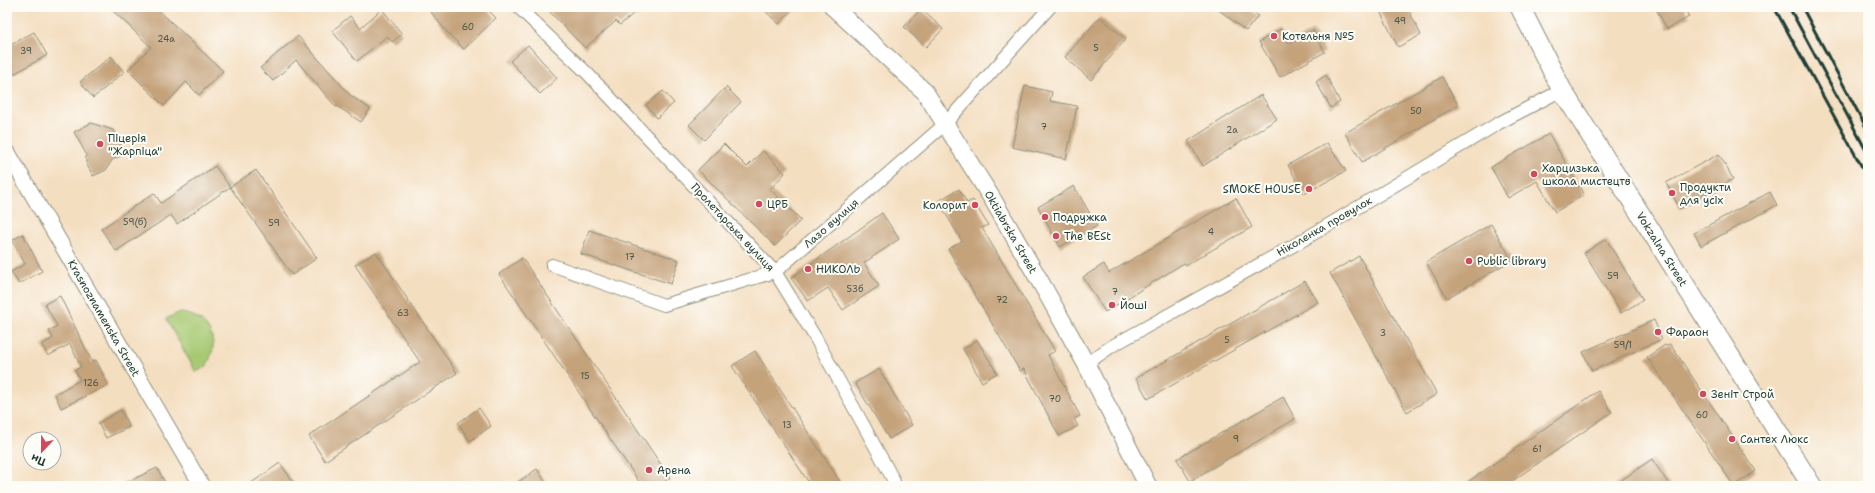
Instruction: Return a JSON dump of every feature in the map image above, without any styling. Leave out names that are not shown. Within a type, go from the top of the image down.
[{"type":"main road","name":"Oktiabrska Street","points":[[833,7],[925,92],[993,200],[1086,364],[1148,486]]},
{"type":"main road","name":"Vokzalna Street","points":[[1520,7],[1562,90],[1812,486]]},
{"type":"street","name":"Пролетарська вулиця","points":[[518,7],[587,72],[775,272],[815,337],[893,479],[895,486]]},
{"type":"street","name":"Лазо вулиця","points":[[552,265],[664,305],[775,272],[945,124],[1050,7]]},
{"type":"street","name":"Ніколенка провулок","points":[[1086,364],[1112,346],[1298,243],[1499,122],[1562,90]]},
{"type":"street","name":"Krasnoznamenska Street","points":[[7,151],[202,486]]},
{"type":"green space","points":[[178,313],[191,315],[202,321],[212,337],[213,349],[206,367],[196,372],[166,319]]},
{"type":"building","points":[[109,7],[155,7],[223,71],[199,95],[186,82],[164,106],[128,70],[151,47]]},
{"type":"building","points":[[427,7],[485,7],[496,18],[464,49],[446,31]]},
{"type":"building","points":[[545,7],[641,7],[620,25],[616,21],[585,48]]},
{"type":"building","points":[[761,7],[795,7],[779,24]]},
{"type":"building","points":[[1215,7],[1247,7],[1258,16],[1246,31]]},
{"type":"building","points":[[1378,7],[1407,7],[1421,35],[1398,47]]},
{"type":"building","points":[[1655,7],[1684,7],[1689,17],[1667,29]]},
{"type":"building","points":[[382,9],[402,34],[392,42],[387,36],[357,61],[332,31],[350,16],[360,28]]},
{"type":"building","points":[[921,9],[943,29],[926,47],[904,27]]},
{"type":"building","points":[[1100,17],[1126,39],[1091,80],[1065,57]]},
{"type":"building","points":[[1281,29],[1289,44],[1313,30],[1325,52],[1280,77],[1259,42]]},
{"type":"building","points":[[34,32],[47,55],[7,78],[7,47]]},
{"type":"building","points":[[298,36],[350,95],[370,109],[361,122],[337,106],[336,107],[296,60],[273,81],[260,68]]},
{"type":"building","points":[[528,45],[557,78],[540,94],[510,61]]},
{"type":"building","points":[[111,56],[124,72],[93,98],[80,82]]},
{"type":"building","points":[[1326,75],[1340,102],[1331,108],[1316,82]]},
{"type":"building","points":[[1442,77],[1458,105],[1362,162],[1345,133]]},
{"type":"building","points":[[1025,86],[1052,92],[1050,101],[1077,106],[1066,159],[1012,147]]},
{"type":"building","points":[[726,87],[741,102],[704,140],[689,125]]},
{"type":"building","points":[[663,91],[674,103],[657,118],[646,105]]},
{"type":"building","points":[[1261,95],[1277,119],[1203,166],[1188,141]]},
{"type":"building","name":"Піцерія \"Жарпіца\"","points":[[91,123],[113,130],[126,153],[112,160],[106,170],[93,176],[86,163],[86,154],[74,132]]},
{"type":"building","name":"Харцизька школа мистецтв","points":[[1549,134],[1584,195],[1555,212],[1537,181],[1508,198],[1491,167]]},
{"type":"building","points":[[1327,143],[1346,171],[1304,194],[1288,165]]},
{"type":"building","name":"ЦРБ","points":[[724,144],[747,167],[763,151],[785,173],[770,189],[801,220],[775,246],[698,170]]},
{"type":"building","points":[[1719,154],[1733,179],[1680,209],[1666,183]]},
{"type":"building","points":[[215,166],[230,187],[177,224],[171,215],[116,251],[101,229],[154,193],[161,203]]},
{"type":"building","points":[[256,170],[317,258],[292,275],[230,187]]},
{"type":"building","points":[[1074,186],[1097,226],[1060,247],[1038,207]]},
{"type":"building","points":[[959,189],[967,203],[973,200],[988,225],[982,228],[1055,351],[1048,355],[1080,416],[1074,419],[1078,426],[1059,436],[1024,369],[1020,371],[948,249],[962,241],[938,201]]},
{"type":"building","points":[[1770,192],[1777,205],[1701,246],[1694,233]]},
{"type":"building","points":[[1236,198],[1252,227],[1186,265],[1184,263],[1105,312],[1083,277],[1104,264],[1109,273]]},
{"type":"building","points":[[882,213],[899,239],[864,263],[879,286],[843,310],[828,288],[808,301],[791,278]]},
{"type":"building","name":"Public library","points":[[1491,224],[1512,260],[1447,298],[1426,262]]},
{"type":"building","points":[[589,230],[679,260],[671,284],[581,254]]},
{"type":"building","points":[[23,234],[42,271],[19,284],[11,272],[25,264],[12,240]]},
{"type":"building","points":[[1606,239],[1643,300],[1621,313],[1584,253]]},
{"type":"building","points":[[376,252],[457,373],[325,461],[309,436],[420,362],[355,265]]},
{"type":"building","points":[[1359,256],[1437,394],[1407,412],[1330,273]]},
{"type":"building","points":[[522,258],[670,478],[658,486],[642,486],[499,274]]},
{"type":"building","points":[[1305,281],[1318,302],[1148,399],[1136,378]]},
{"type":"building","points":[[60,296],[92,362],[96,360],[108,385],[61,408],[55,394],[80,380],[75,370],[81,367],[70,344],[48,356],[42,345],[53,338],[49,331],[57,326],[45,304]]},
{"type":"building","points":[[1654,320],[1662,339],[1592,371],[1583,352]]},
{"type":"building","points":[[977,340],[997,373],[982,382],[963,349]]},
{"type":"building","points":[[1670,344],[1756,471],[1734,486],[1647,357],[1665,345]]},
{"type":"building","points":[[755,351],[843,486],[811,486],[732,366]]},
{"type":"building","points":[[879,369],[912,425],[889,439],[855,383]]},
{"type":"building","points":[[1598,391],[1612,412],[1505,486],[1462,486]]},
{"type":"building","points":[[1283,397],[1295,419],[1190,481],[1177,459]]},
{"type":"building","points":[[479,408],[491,426],[470,441],[458,423]]},
{"type":"building","points":[[121,410],[129,427],[106,438],[98,423]]},
{"type":"building","points":[[1652,459],[1670,486],[1613,486]]},
{"type":"building","points":[[280,463],[296,486],[247,486]]},
{"type":"building","points":[[157,468],[167,486],[119,486]]},
{"type":"building","points":[[537,469],[548,486],[512,486]]},
{"type":"railway","points":[[1774,7],[1868,178]]},
{"type":"railway","points":[[1789,7],[1868,154]]},
{"type":"railway","points":[[1802,7],[1868,131]]},
{"type":"place","name":"Котельня №5","points":[[1274,36]]},
{"type":"place","name":"Піцерія \"Жарпіца\"","points":[[100,144]]},
{"type":"place","name":"Харцизька школа мистецтв","points":[[1534,174]]},
{"type":"place","name":"SMOKE HOUSE","points":[[1309,189]]},
{"type":"place","name":"Продукти для усіх","points":[[1672,193]]},
{"type":"place","name":"ЦРБ","points":[[759,204]]},
{"type":"place","name":"Колорит","points":[[975,205]]},
{"type":"place","name":"Подружка","points":[[1045,217]]},
{"type":"place","name":"The BESt","points":[[1056,236]]},
{"type":"place","name":"Public library","points":[[1469,261]]},
{"type":"place","name":"НИКОЛЬ","points":[[808,269]]},
{"type":"place","name":"Йоші","points":[[1112,305]]},
{"type":"place","name":"Фараон","points":[[1658,332]]},
{"type":"place","name":"Зеніт Строй","points":[[1703,394]]},
{"type":"place","name":"Сантех Люкс","points":[[1732,439]]},
{"type":"place","name":"Арена","points":[[649,470]]}]
